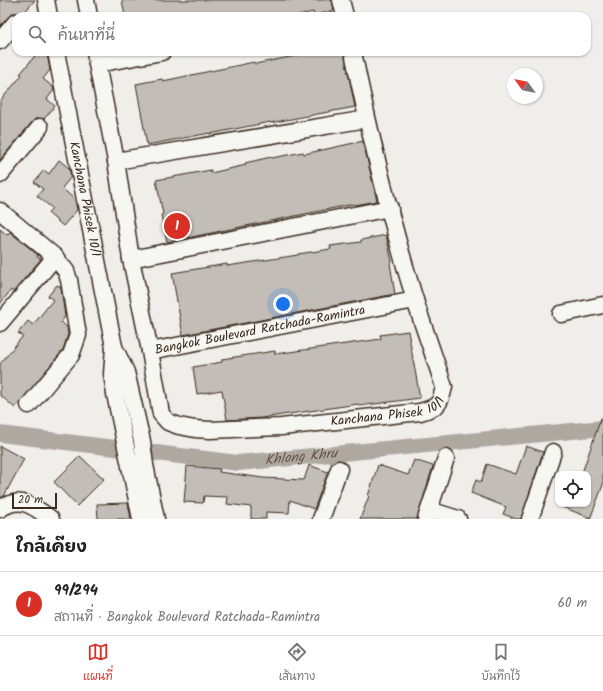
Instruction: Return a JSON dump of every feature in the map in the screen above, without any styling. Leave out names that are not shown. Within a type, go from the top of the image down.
[{"type":"street","points":[[46,0],[48,12]]},
{"type":"street","points":[[86,0],[88,12]]},
{"type":"street","points":[[341,0],[344,12]]},
{"type":"street","points":[[0,41],[12,27]]},
{"type":"street","name":"Kanchana Phisek 10/1","points":[[57,56],[114,347],[126,372],[137,420],[138,466]]},
{"type":"street","name":"Bangkok Boulevard Ratchada-Ramintra","points":[[118,56],[96,58],[150,351],[415,300]]},
{"type":"street","name":"Kanchana Phisek 10/1","points":[[150,351],[161,414],[168,422],[195,430],[281,427],[420,412],[433,408],[441,400],[444,387],[415,300],[367,119],[354,56]]},
{"type":"street","points":[[116,161],[367,119]]},
{"type":"street","points":[[0,174],[40,127]]},
{"type":"street","points":[[132,259],[390,208]]},
{"type":"street","points":[[0,211],[55,256],[66,271],[69,280],[78,335],[71,355],[29,405]]},
{"type":"street","points":[[0,322],[55,256]]},
{"type":"street","points":[[561,314],[603,305]]},
{"type":"street","name":"Kanchana Phisek 10/1","points":[[114,347],[112,374],[121,424],[138,466]]},
{"type":"street","points":[[530,519],[553,452]]},
{"type":"street","points":[[446,458],[428,514],[458,519]]},
{"type":"street","points":[[138,466],[141,519]]},
{"type":"street","points":[[138,466],[156,519]]},
{"type":"street","points":[[321,519],[339,469]]},
{"type":"street","points":[[0,510],[5,506],[17,502],[28,504],[51,519]]},
{"type":"building","points":[[0,0],[35,0],[25,12],[12,12],[0,26]]},
{"type":"building","points":[[122,0],[332,0],[334,11],[329,12],[124,12]]},
{"type":"building","points":[[35,56],[48,56],[50,70],[43,79],[53,87],[54,90],[47,99],[55,106],[44,119],[37,118],[33,121],[0,160],[0,101],[22,75],[20,74]]},
{"type":"building","points":[[295,56],[345,56],[355,107],[147,145],[136,84],[162,79],[163,81],[254,62],[255,64]]},
{"type":"building","points":[[363,141],[377,201],[354,204],[167,242],[156,180],[211,170],[211,173],[246,165],[245,163],[271,157],[303,152],[304,154]]},
{"type":"building","points":[[59,160],[69,168],[71,177],[62,188],[75,200],[77,210],[63,226],[48,213],[52,208],[37,196],[43,189],[34,182],[44,170],[49,174]]},
{"type":"building","points":[[0,229],[7,235],[10,232],[41,259],[13,292],[11,290],[0,304]]},
{"type":"building","points":[[386,235],[392,262],[390,263],[395,294],[183,335],[172,273],[298,255],[331,249],[330,246],[361,242],[361,240]]},
{"type":"building","points":[[57,285],[61,287],[65,317],[61,322],[67,327],[68,334],[63,350],[15,408],[0,395],[0,364],[23,336],[18,333],[28,321],[33,325],[53,300],[48,296]]},
{"type":"building","points":[[408,331],[420,398],[359,406],[358,404],[261,418],[227,420],[222,390],[197,394],[193,367],[222,362],[222,359],[275,351],[275,354],[381,339],[380,335]]},
{"type":"building","points":[[601,418],[603,418],[603,485],[590,519],[562,507],[591,507],[591,471],[583,471]]},
{"type":"building","points":[[0,446],[24,459],[4,496],[0,498]]},
{"type":"building","points":[[526,446],[543,452],[521,519],[516,519],[503,514],[506,507],[471,493],[476,480],[481,482],[487,464],[516,474]]},
{"type":"building","points":[[80,456],[104,479],[77,506],[54,482]]},
{"type":"building","points":[[414,460],[433,466],[417,519],[360,519],[369,496],[378,465],[408,475]]},
{"type":"building","points":[[309,465],[328,472],[314,509],[290,500],[289,513],[266,512],[266,519],[251,519],[251,507],[227,504],[228,497],[204,496],[203,503],[184,502],[187,466],[220,469],[219,472],[263,478],[304,480]]},
{"type":"building","points":[[128,503],[131,519],[98,519],[97,504]]},
{"type":"waterway","name":"Khlong Khru","points":[[0,434],[238,463],[603,428]]},
{"type":"place","name":"99/294","points":[[177,226]]}]
